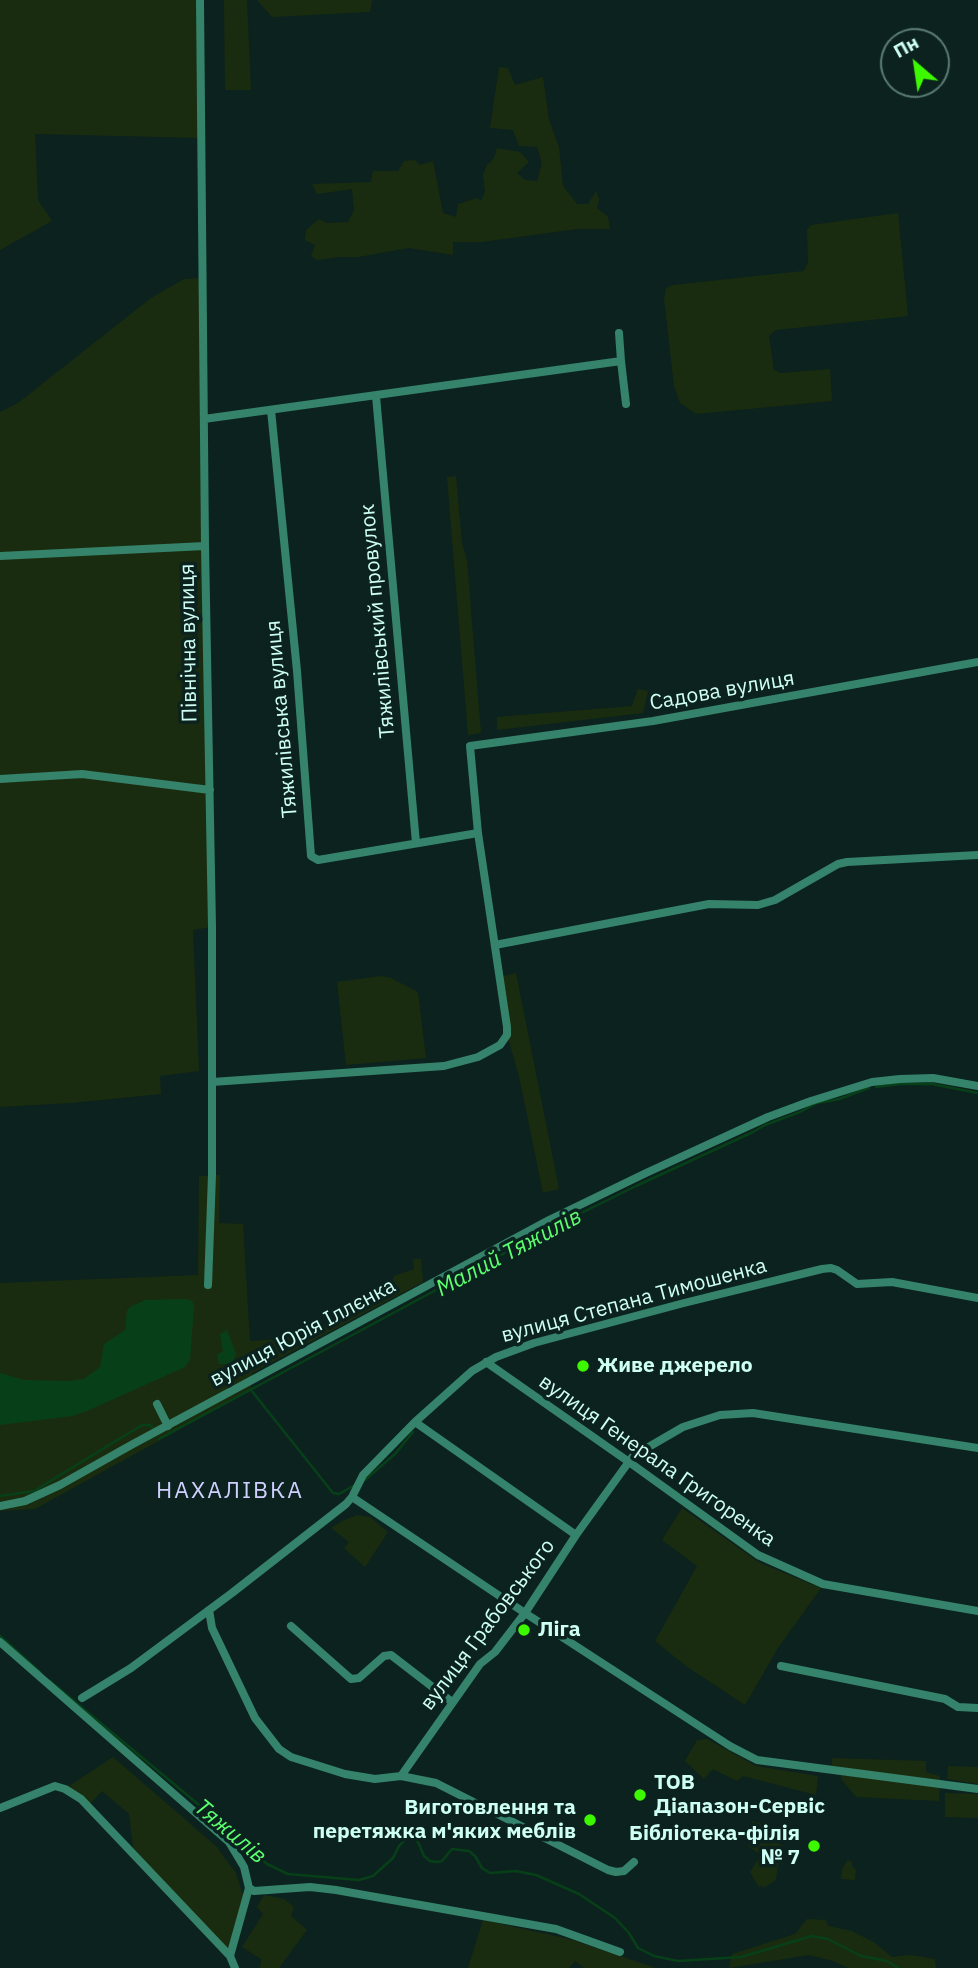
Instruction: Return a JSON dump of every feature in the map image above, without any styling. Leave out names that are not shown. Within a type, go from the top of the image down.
[{"type":"street","name":"Північна вулиця","points":[[200,0],[212,1082],[208,1285]]},
{"type":"street","points":[[619,333],[626,404]]},
{"type":"street","points":[[204,419],[621,361]]},
{"type":"street","name":"Тяжилівський провулок","points":[[376,396],[416,843]]},
{"type":"street","name":"Тяжилівська вулиця","points":[[271,410],[297,671],[311,856],[318,860],[478,833]]},
{"type":"street","points":[[0,556],[205,546]]},
{"type":"street","name":"Садова вулиця","points":[[478,833],[470,746],[653,721],[978,662]]},
{"type":"street","points":[[0,779],[82,774],[210,790]]},
{"type":"street","points":[[212,1082],[444,1066],[461,1063],[490,1052],[500,1045],[507,1035],[478,833]]},
{"type":"street","points":[[495,944],[709,904],[758,905],[775,900],[838,864],[847,862],[978,855]]},
{"type":"street","name":"вулиця Юрія Іллєнка","points":[[0,1506],[25,1501],[60,1485],[549,1220],[768,1117],[872,1082],[933,1078],[978,1086]]},
{"type":"street","name":"вулиця Степана Тимошенка","points":[[82,1698],[131,1668],[336,1512],[352,1497],[363,1475],[415,1422],[485,1362],[534,1343],[822,1269],[837,1270],[857,1284],[892,1282],[978,1298]]},
{"type":"street","name":"вулиця Генерала Григоренка","points":[[485,1362],[758,1555],[823,1584],[978,1611]]},
{"type":"street","points":[[157,1404],[169,1426]]},
{"type":"street","name":"вулиця Грабовського","points":[[401,1776],[480,1664],[495,1652],[525,1613],[576,1535],[629,1462],[642,1450],[683,1427],[720,1415],[753,1413],[978,1448]]},
{"type":"street","points":[[415,1422],[576,1535]]},
{"type":"street","points":[[352,1497],[525,1613],[730,1746],[757,1760],[978,1789]]},
{"type":"street","points":[[209,1610],[212,1628],[255,1718],[279,1749],[291,1757],[345,1774],[375,1779],[401,1776],[436,1783],[608,1870],[624,1871],[634,1861]]},
{"type":"street","points":[[291,1626],[352,1679],[359,1678],[384,1656],[391,1655],[452,1702]]},
{"type":"street","points":[[0,1642],[229,1842],[244,1867],[249,1888],[230,1956]]},
{"type":"street","points":[[781,1666],[945,1699],[958,1707],[978,1708]]},
{"type":"street","points":[[0,1808],[55,1786],[81,1799],[230,1956],[235,1968]]},
{"type":"street","points":[[249,1888],[254,1891],[310,1887],[364,1895],[556,1929],[620,1952]]},
{"type":"shaded area","points":[[0,0],[200,0],[202,138],[35,134],[38,200],[52,221],[0,250]]},
{"type":"shaded area","points":[[224,0],[247,0],[251,90],[225,90]]},
{"type":"shaded area","points":[[257,0],[372,0],[370,12],[272,17]]},
{"type":"shaded area","points":[[499,67],[508,68],[515,85],[543,77],[549,120],[559,147],[563,186],[577,204],[588,204],[596,191],[599,200],[597,208],[608,217],[610,229],[577,229],[482,242],[453,242],[453,255],[409,248],[358,257],[317,260],[311,256],[315,245],[305,240],[306,230],[319,219],[327,223],[348,222],[354,210],[352,189],[317,194],[312,184],[371,182],[373,171],[398,171],[404,161],[415,160],[420,165],[433,161],[443,213],[456,217],[458,204],[477,198],[481,201],[485,192],[483,175],[497,148],[520,152],[529,162],[517,173],[525,180],[537,181],[542,163],[537,147],[519,146],[513,130],[490,128]]},
{"type":"shaded area","points":[[898,213],[908,316],[776,330],[769,336],[774,370],[781,373],[830,369],[832,401],[696,414],[680,403],[674,386],[664,299],[666,288],[673,285],[803,271],[808,262],[807,230],[811,225]]},
{"type":"shaded area","points":[[202,278],[212,927],[193,930],[199,1071],[160,1076],[161,1094],[0,1107],[0,412],[18,403],[151,298],[184,279]]},
{"type":"shaded area","points":[[456,476],[462,543],[467,561],[481,733],[468,735],[447,477]]},
{"type":"shaded area","points":[[638,689],[648,691],[643,713],[497,730],[497,717],[632,706]]},
{"type":"shaded area","points":[[516,973],[559,1189],[543,1193],[519,1076],[507,1035],[500,977]]},
{"type":"shaded area","points":[[381,976],[391,978],[418,992],[426,1058],[346,1065],[337,982]]},
{"type":"shaded area","points":[[220,1175],[219,1223],[243,1224],[250,1341],[279,1339],[292,1329],[324,1326],[391,1284],[394,1276],[414,1269],[413,1259],[421,1259],[423,1282],[252,1373],[251,1390],[35,1509],[0,1511],[0,1283],[198,1275],[199,1176]]},
{"type":"shaded area","points":[[145,1300],[192,1301],[194,1306],[190,1360],[185,1367],[72,1416],[0,1425],[0,1373],[24,1380],[84,1379],[100,1367],[104,1344],[125,1330],[130,1307]]},
{"type":"shaded area","points":[[227,1330],[236,1354],[233,1361],[219,1364],[217,1355],[223,1351],[220,1334]]},
{"type":"shaded area","points":[[682,1508],[760,1563],[821,1588],[778,1648],[745,1705],[686,1666],[655,1641],[697,1566],[662,1540]]},
{"type":"shaded area","points":[[357,1515],[370,1517],[388,1532],[365,1567],[344,1548],[349,1542],[331,1528]]},
{"type":"shaded area","points":[[707,1739],[756,1766],[818,1776],[816,1795],[743,1776],[737,1781],[713,1769],[704,1779],[685,1761],[697,1740]]},
{"type":"shaded area","points":[[113,1757],[216,1846],[236,1873],[245,1901],[230,1956],[134,1855],[129,1814],[102,1791],[88,1806],[65,1789]]},
{"type":"shaded area","points":[[832,1758],[926,1761],[926,1772],[940,1776],[939,1801],[856,1797],[841,1779],[841,1767],[832,1766]]},
{"type":"shaded area","points":[[948,1766],[978,1767],[978,1784],[947,1779]]},
{"type":"shaded area","points":[[945,1793],[978,1794],[978,1818],[945,1817]]},
{"type":"shaded area","points":[[752,1821],[765,1824],[774,1839],[783,1846],[780,1850],[785,1854],[778,1865],[776,1880],[765,1887],[758,1886],[750,1872],[761,1855],[748,1846],[753,1836],[748,1833]]},
{"type":"shaded area","points":[[848,1860],[856,1870],[855,1880],[841,1879],[842,1869]]},
{"type":"shaded area","points":[[264,1895],[284,1899],[294,1907],[291,1916],[307,1930],[279,1968],[260,1968],[261,1959],[242,1947],[263,1914],[257,1907]]},
{"type":"shaded area","points":[[807,1919],[826,1920],[828,1926],[852,1931],[875,1943],[892,1957],[910,1955],[935,1959],[936,1968],[848,1968],[809,1955],[729,1968],[732,1954],[795,1934]]},
{"type":"shaded area","points":[[483,1920],[569,1939],[656,1968],[584,1968],[575,1961],[569,1968],[468,1968]]},
{"type":"waterway","name":"Малий Тяжилів","points":[[876,1087],[932,1084],[978,1093]]},
{"type":"waterway","name":"Малий Тяжилів","points":[[159,1439],[555,1226],[765,1125],[817,1103],[839,1099],[869,1088]]},
{"type":"waterway","points":[[251,1390],[333,1493],[339,1494],[353,1486]]},
{"type":"waterway","name":"Малий Тяжилів","points":[[0,1496],[34,1491],[142,1425],[150,1425],[155,1430]]},
{"type":"waterway","points":[[365,1480],[395,1454],[413,1432]]},
{"type":"waterway","name":"Тяжилів","points":[[0,1636],[40,1672]]},
{"type":"waterway","name":"Тяжилів","points":[[50,1681],[267,1864],[288,1874],[359,1880],[373,1876],[393,1858],[407,1838],[415,1839],[424,1856],[430,1861],[442,1861],[452,1849],[469,1851],[482,1868],[490,1873],[516,1871],[536,1875],[579,1894],[615,1918],[638,1948],[654,1956],[678,1961],[741,1957],[812,1936],[828,1939],[861,1956],[887,1961],[898,1968]]},
{"type":"place","name":"Живе джерело","points":[[583,1366]]},
{"type":"place","name":"Ліга","points":[[524,1630]]},
{"type":"place","name":"ТОВ Діапазон-Сервіс","points":[[640,1795]]},
{"type":"place","name":"Виготовлення та перетяжка м'яких меблів","points":[[590,1820]]},
{"type":"place","name":"Бібліотека-філія № 7","points":[[814,1846]]},
{"type":"district","name":"НАХАЛІВКА","points":[[230,1491]]}]
